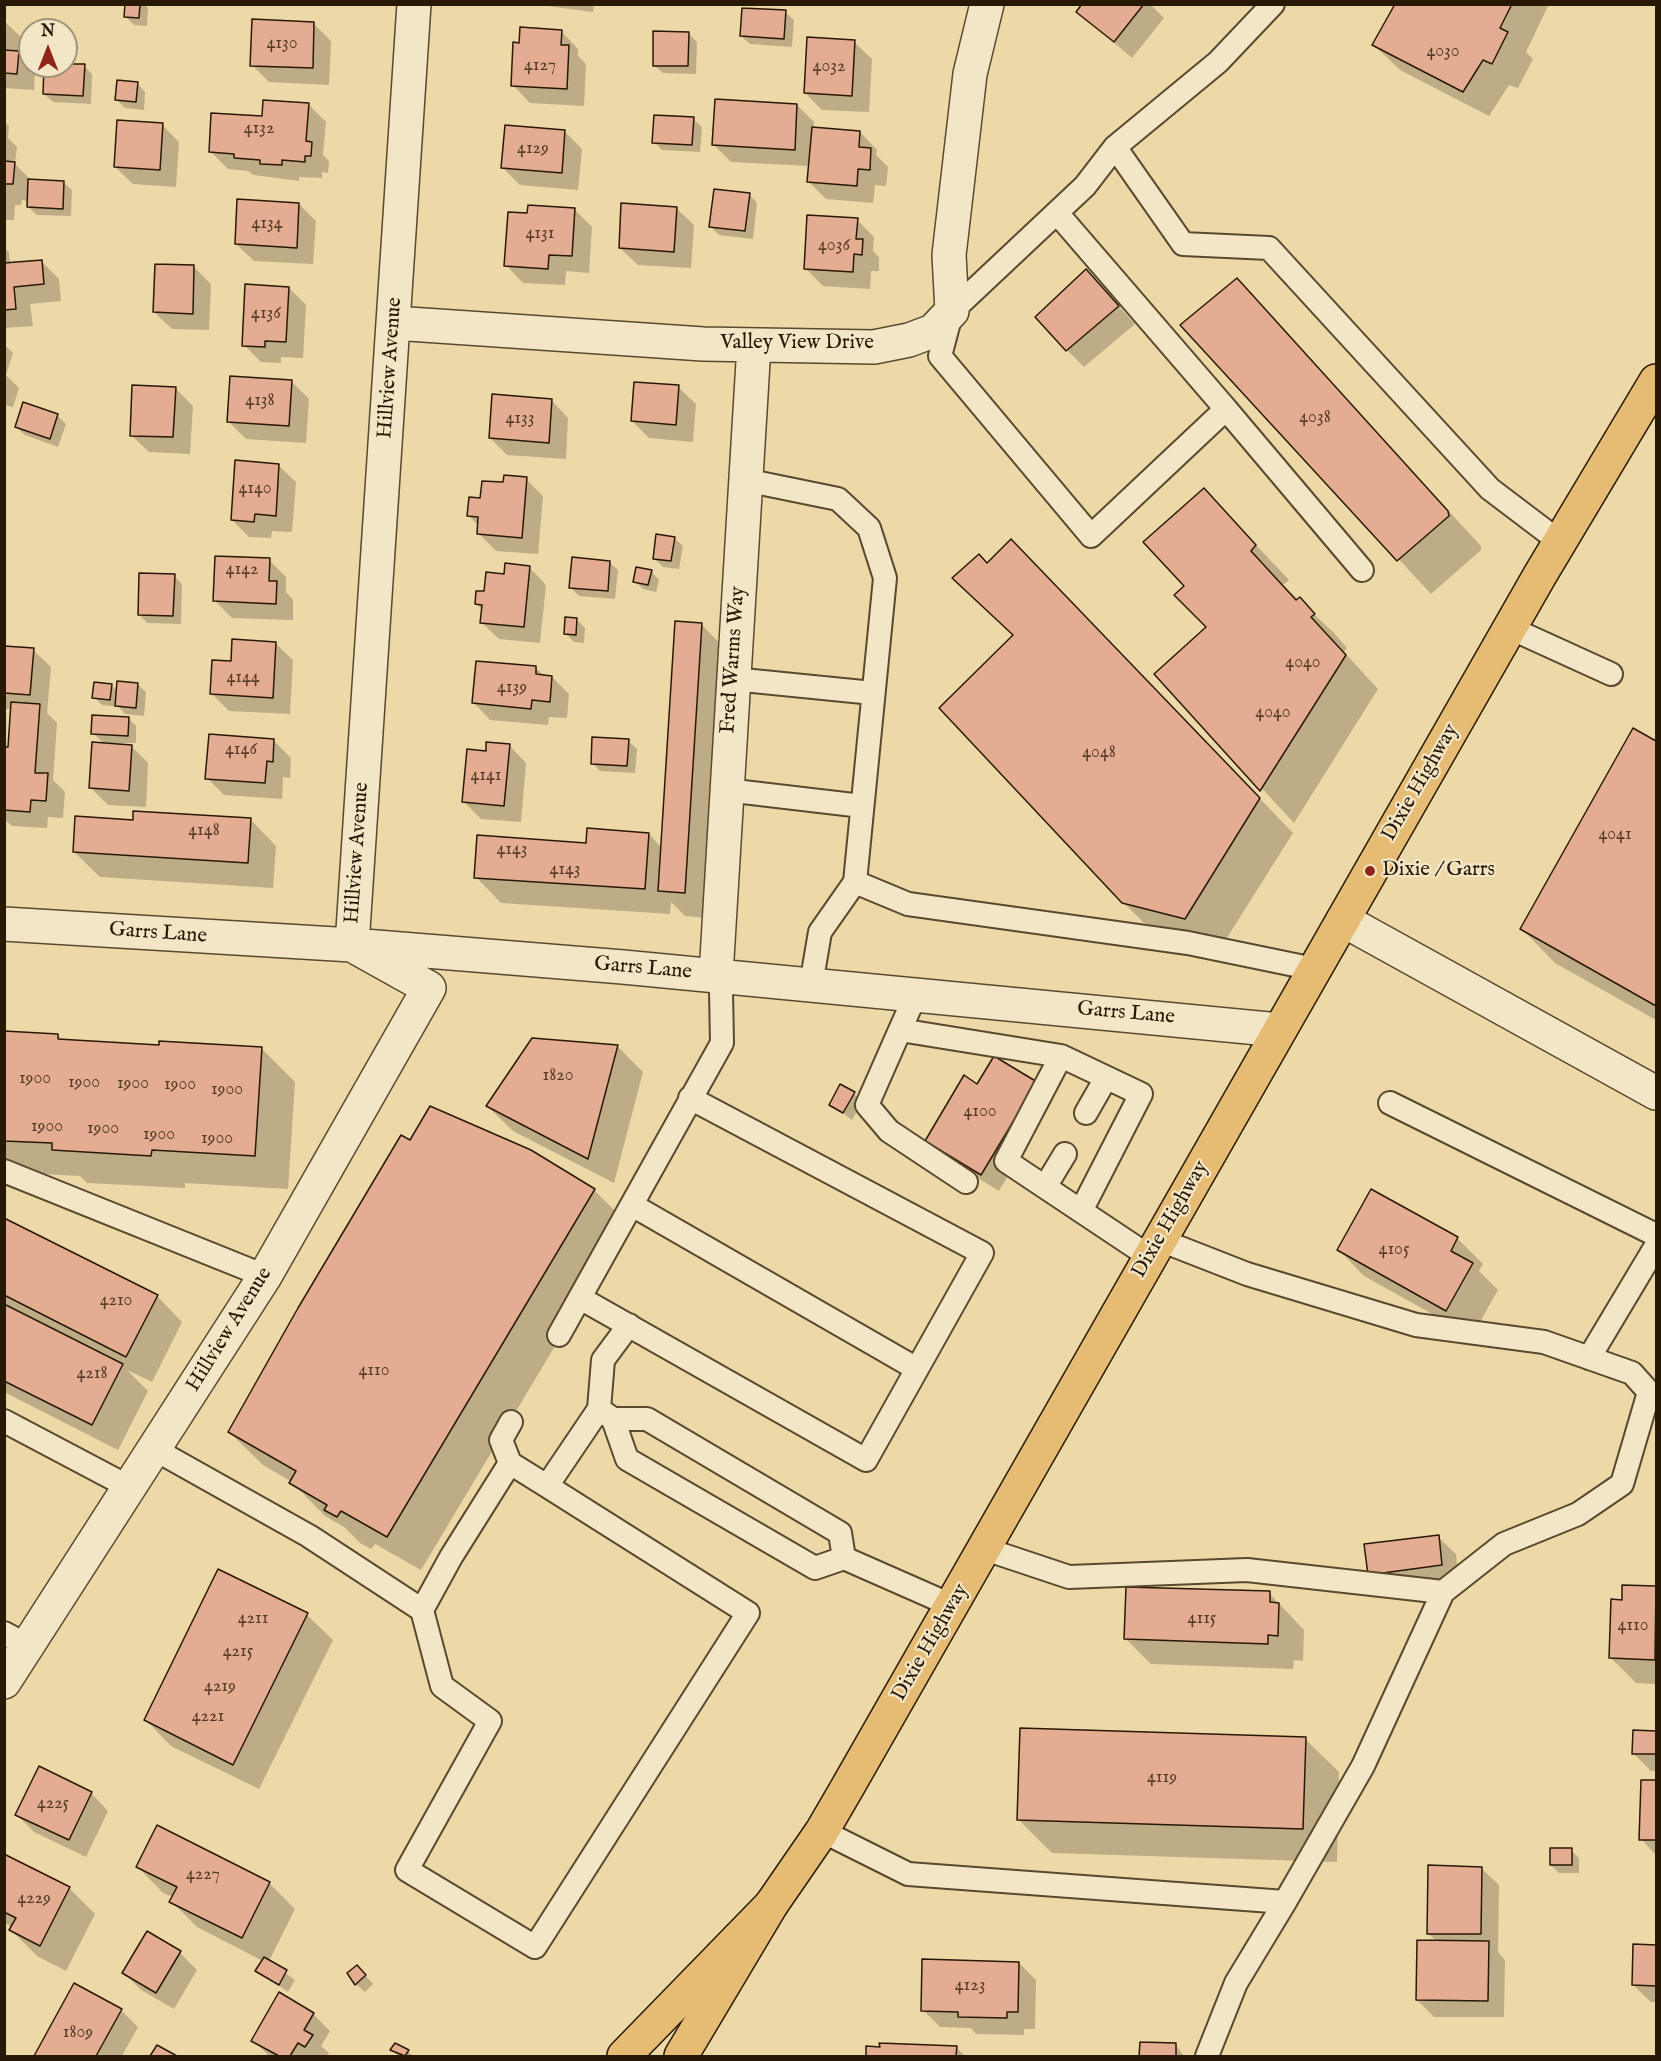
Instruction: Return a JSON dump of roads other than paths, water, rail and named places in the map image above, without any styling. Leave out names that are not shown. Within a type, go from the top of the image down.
[{"type":"main road","name":"Dixie Highway","points":[[681,2056],[771,1905],[822,1831],[953,1606],[1314,969],[1560,542],[1656,381]]},
{"type":"main road","points":[[624,2056],[771,1905]]},
{"type":"street","name":"Hillview Avenue","points":[[4,1682],[16,1639],[129,1487],[265,1276],[429,988],[352,945],[414,4]]},
{"type":"street","points":[[952,311],[949,255],[970,74],[987,4]]},
{"type":"street","name":"Valley View Drive","points":[[394,323],[703,344],[874,347],[909,340],[933,330],[952,311]]},
{"type":"street","name":"Fred Warms Way","points":[[716,975],[754,345]]},
{"type":"street","points":[[1343,920],[1656,1093]]},
{"type":"street","name":"Garrs Lane","points":[[4,924],[352,945],[716,975],[1279,1030]]},
{"type":"lane","points":[[1226,410],[1091,536],[940,356],[952,311],[1085,186],[1115,147],[1218,62],[1273,4]]},
{"type":"lane","points":[[1115,147],[1183,244],[1269,248],[1490,489],[1560,542]]},
{"type":"lane","points":[[1057,213],[1362,570]]},
{"type":"lane","points":[[746,480],[838,500],[869,528],[885,578],[855,882],[820,932],[811,985]]},
{"type":"lane","points":[[1510,628],[1611,674]]},
{"type":"lane","points":[[733,679],[873,693]]},
{"type":"lane","points":[[726,790],[862,806]]},
{"type":"lane","points":[[855,882],[908,904],[1188,943],[1314,969]]},
{"type":"lane","points":[[559,1335],[722,1043],[721,991],[716,975]]},
{"type":"lane","points":[[916,994],[867,1105],[889,1131],[966,1182]]},
{"type":"lane","points":[[900,1030],[1060,1056],[1141,1094],[1081,1211]]},
{"type":"lane","points":[[1060,1056],[1006,1161],[1081,1211],[1155,1249],[1416,1325],[1544,1342],[1632,1373],[1653,1393],[1622,1484],[1578,1514],[1504,1544],[1443,1592],[1363,1766],[1236,1983],[1207,2056]]},
{"type":"lane","points":[[1086,1113],[1106,1078]]},
{"type":"lane","points":[[580,1298],[866,1460],[982,1253],[690,1098]]},
{"type":"lane","points":[[1390,1103],[1656,1234]]},
{"type":"lane","points":[[1045,1187],[1065,1154]]},
{"type":"lane","points":[[4,1171],[265,1276]]},
{"type":"lane","points":[[632,1205],[917,1369]]},
{"type":"lane","points":[[1589,1358],[1656,1246]]},
{"type":"lane","points":[[629,1324],[603,1360],[606,1414],[627,1459],[816,1568],[844,1558],[953,1606]]},
{"type":"lane","points":[[547,1486],[606,1414]]},
{"type":"lane","points":[[606,1414],[647,1419],[840,1533],[844,1558]]},
{"type":"lane","points":[[4,1421],[129,1487]]},
{"type":"lane","points":[[153,1449],[309,1536],[422,1610],[442,1686],[490,1721],[407,1870],[536,1947],[748,1613],[510,1463],[501,1440],[511,1422]]},
{"type":"lane","points":[[422,1610],[451,1557],[510,1463]]},
{"type":"lane","points":[[985,1549],[1069,1577],[1247,1570],[1443,1592]]},
{"type":"lane","points":[[822,1831],[908,1874],[1285,1902]]},
{"type":"place","name":"Dixie / Garrs","points":[[1370,871]]}]
